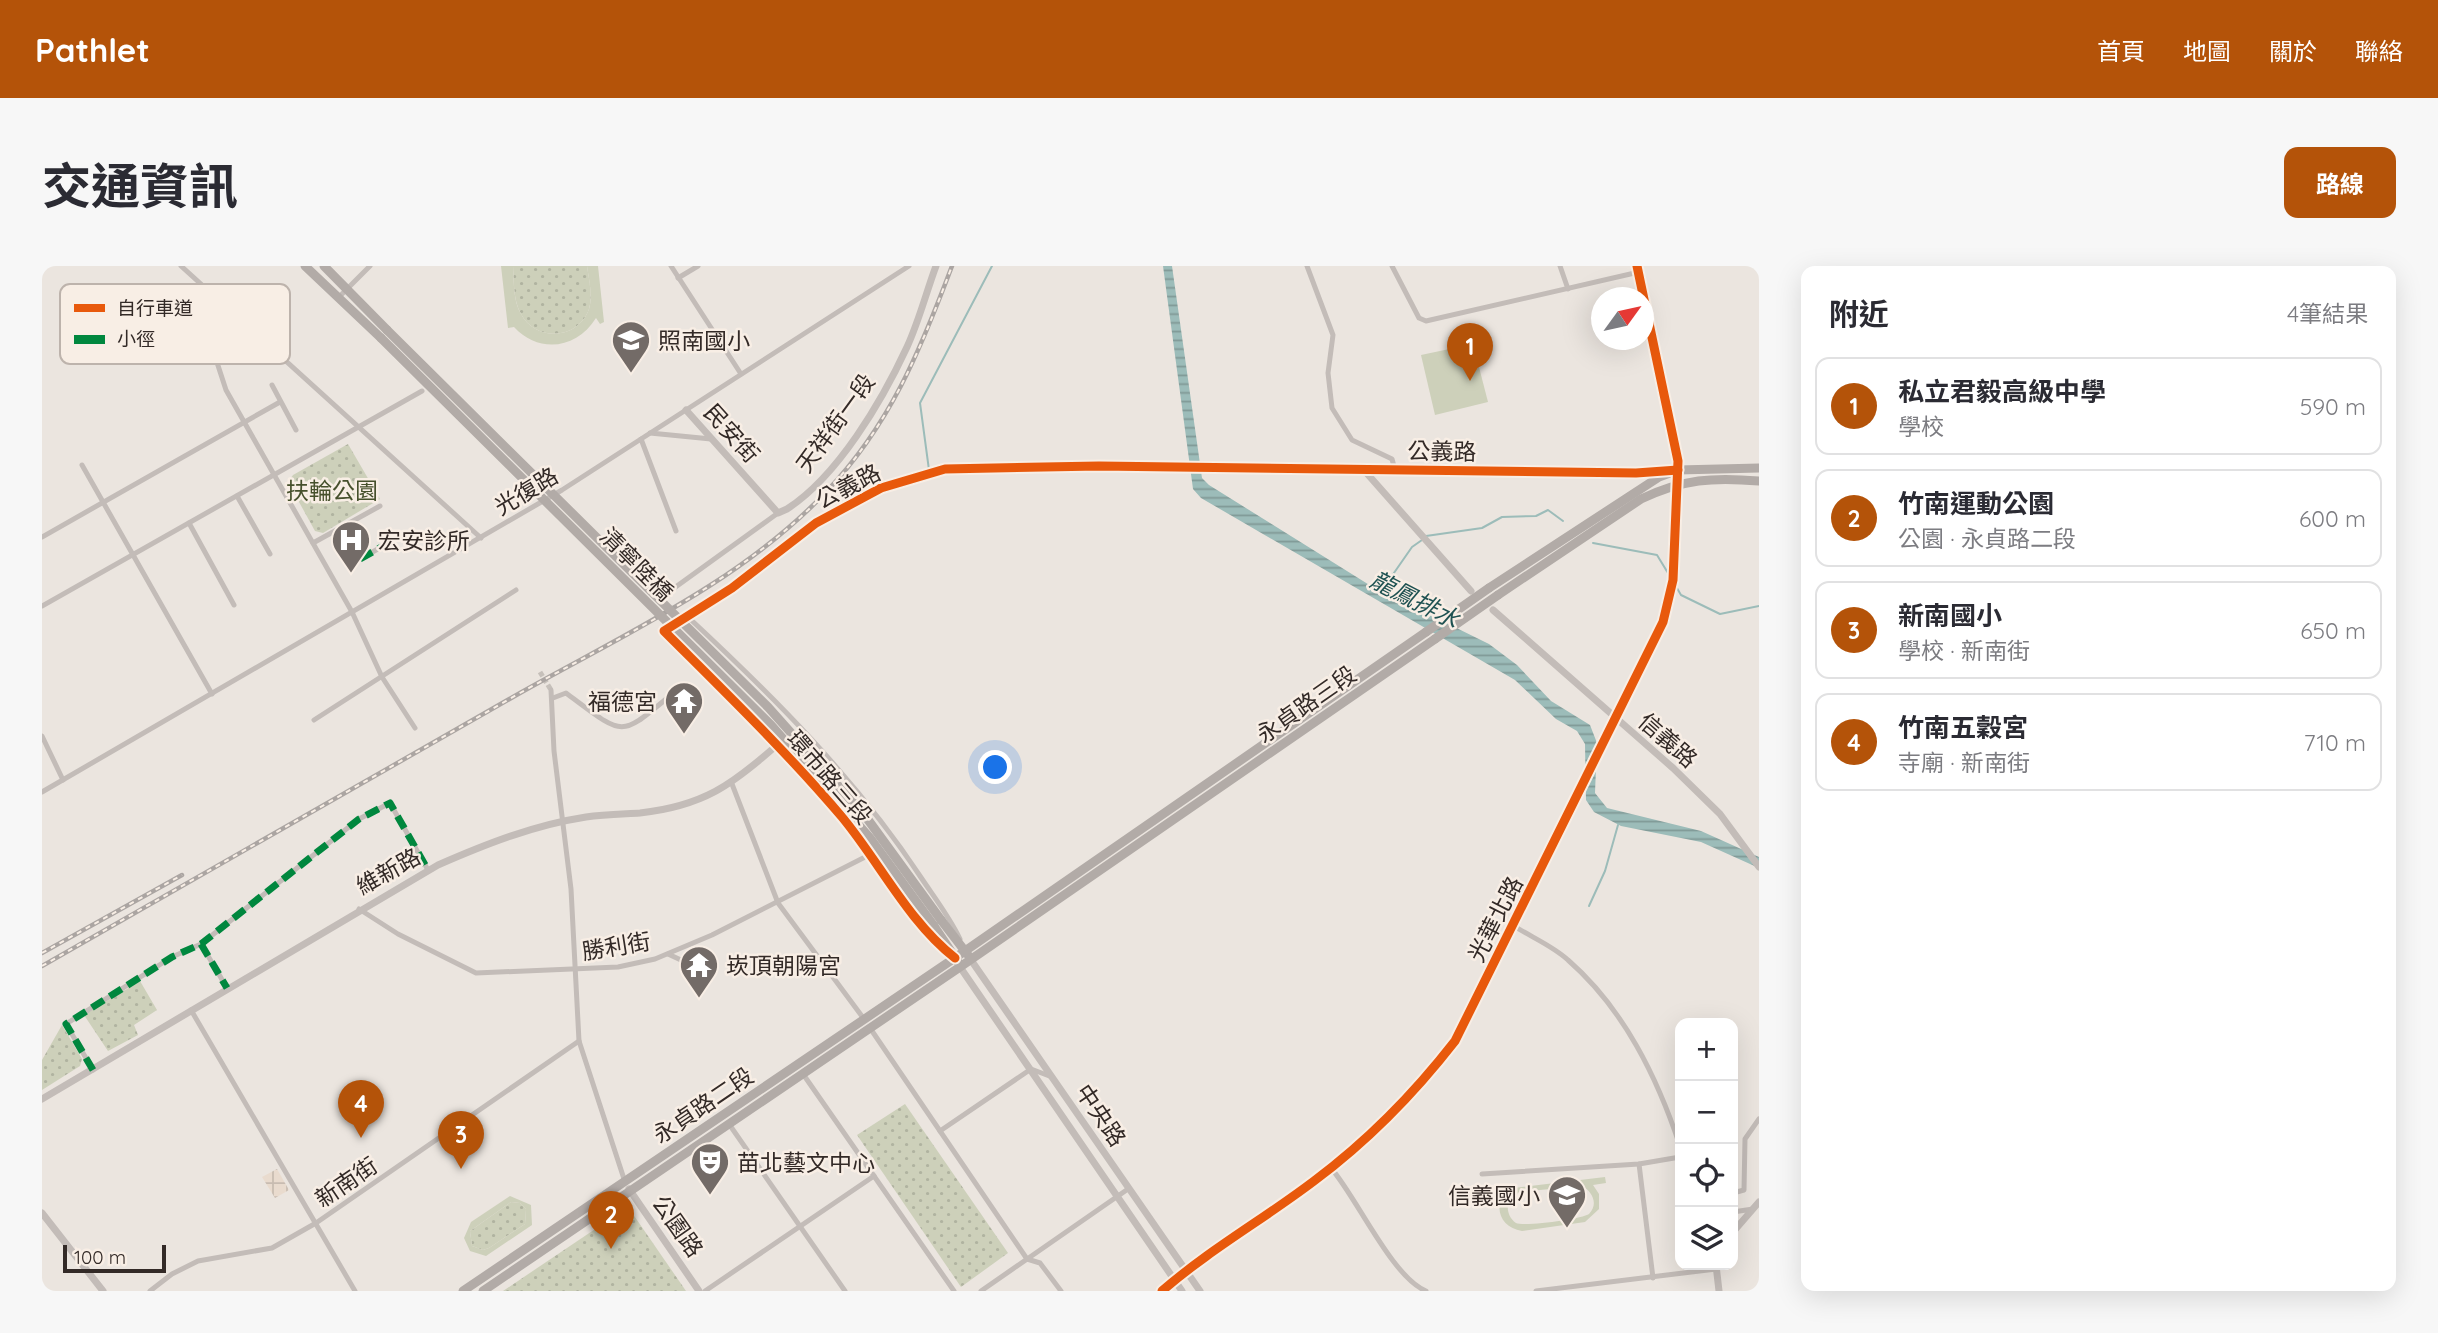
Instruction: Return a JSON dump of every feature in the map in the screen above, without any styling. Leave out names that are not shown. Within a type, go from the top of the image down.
[{"type":"main road","points":[[305,266],[338,298],[384,334]]},
{"type":"main road","points":[[324,266],[384,334]]},
{"type":"main road","name":"清寧陸橋","points":[[384,334],[771,725],[870,838],[937,923]]},
{"type":"main road","name":"公義路","points":[[1678,470],[1759,468]]},
{"type":"main road","name":"永貞路三段","points":[[961,967],[968,956],[1489,588],[1638,488],[1678,470]]},
{"type":"main road","points":[[1680,482],[1725,478],[1759,481]]},
{"type":"main road","name":"永貞路三段","points":[[968,956],[1641,499],[1680,482]]},
{"type":"main road","points":[[937,923],[968,956]]},
{"type":"main road","points":[[937,923],[961,967]]},
{"type":"main road","name":"永貞路二段","points":[[463,1291],[767,1098],[803,1074],[955,958],[968,956]]},
{"type":"main road","name":"永貞路二段","points":[[483,1291],[762,1089],[961,967]]},
{"type":"main road","points":[[762,1089],[767,1098]]},
{"type":"street","points":[[181,266],[201,284]]},
{"type":"street","points":[[338,298],[370,266]]},
{"type":"street","points":[[671,266],[741,374]]},
{"type":"street","points":[[678,278],[698,266]]},
{"type":"street","name":"光復路","points":[[42,792],[562,491],[909,266]]},
{"type":"street","name":"天祥街一段","points":[[644,608],[737,545],[778,513],[798,502],[831,469],[863,424],[908,345],[936,266]]},
{"type":"street","points":[[1307,266],[1333,335],[1328,373],[1332,408],[1352,440],[1392,459],[1395,470]]},
{"type":"street","points":[[1392,266],[1419,318],[1426,321],[1568,289],[1638,269]]},
{"type":"street","points":[[1560,266],[1568,289]]},
{"type":"street","name":"光華北路","points":[[1162,1291],[1185,1270],[1331,1168],[1388,1120],[1420,1086],[1455,1041],[1663,622],[1673,580],[1680,482],[1638,269]]},
{"type":"street","points":[[290,363],[481,538]]},
{"type":"street","points":[[218,364],[226,390],[352,612],[382,677],[415,728]]},
{"type":"street","points":[[272,385],[296,430]]},
{"type":"street","points":[[42,606],[422,391]]},
{"type":"street","points":[[42,537],[281,402]]},
{"type":"street","name":"民安街","points":[[686,410],[778,513]]},
{"type":"street","points":[[650,433],[711,439]]},
{"type":"street","points":[[641,439],[676,531]]},
{"type":"street","points":[[82,465],[212,694]]},
{"type":"street","name":"公義路","points":[[664,631],[739,583],[793,538],[881,488],[937,470],[989,466],[1636,473],[1678,470]]},
{"type":"street","points":[[1363,469],[1471,591]]},
{"type":"street","points":[[237,496],[270,554]]},
{"type":"street","points":[[313,543],[380,506]]},
{"type":"street","points":[[189,523],[234,605]]},
{"type":"street","points":[[360,559],[391,541]]},
{"type":"street","points":[[314,720],[516,590]]},
{"type":"street","name":"信義路","points":[[1493,610],[1616,721],[1673,768],[1720,814],[1759,867]]},
{"type":"street","name":"環市路三段","points":[[688,617],[745,670],[819,749],[908,857],[950,918],[968,956]]},
{"type":"street","name":"環市路三段","points":[[664,631],[799,769],[871,854],[931,939],[955,958]]},
{"type":"street","points":[[551,690],[554,751],[571,889],[579,1041],[628,1186]]},
{"type":"street","points":[[553,698],[566,693],[610,726],[622,729],[634,725],[677,690]]},
{"type":"street","points":[[42,736],[63,780]]},
{"type":"street","name":"維新路","points":[[42,1099],[428,870],[495,840],[562,822],[673,807],[695,801],[732,784],[777,745]]},
{"type":"street","points":[[799,769],[819,749]]},
{"type":"street","points":[[732,784],[778,903],[867,1024],[1027,1259],[1040,1263],[1061,1291]]},
{"type":"street","points":[[93,1070],[66,1024],[172,957],[201,944],[359,819],[390,803],[428,870]]},
{"type":"street","name":"勝利街","points":[[359,909],[398,934],[476,973],[618,967],[668,954],[778,903],[871,854]]},
{"type":"street","points":[[1514,926],[1566,958],[1602,993],[1635,1042],[1679,1144]]},
{"type":"street","points":[[201,944],[227,988]]},
{"type":"street","points":[[668,954],[696,967]]},
{"type":"street","name":"中央路","points":[[968,956],[1200,1291]]},
{"type":"street","name":"中央路","points":[[961,967],[1182,1291]]},
{"type":"street","points":[[191,1010],[355,1291]]},
{"type":"street","name":"新南街","points":[[150,1291],[172,1274],[198,1261],[272,1248],[316,1223],[579,1041]]},
{"type":"street","points":[[940,1131],[1031,1069],[1052,1077]]},
{"type":"street","points":[[803,1074],[954,1291]]},
{"type":"street","points":[[1738,1192],[1744,1190],[1745,1139],[1759,1119]]},
{"type":"street","points":[[729,1123],[845,1291]]},
{"type":"street","points":[[1482,1174],[1639,1164],[1675,1158]]},
{"type":"street","points":[[1639,1164],[1653,1278]]},
{"type":"street","points":[[1331,1168],[1350,1190],[1389,1254],[1409,1279],[1426,1291]]},
{"type":"street","points":[[705,1291],[874,1176]]},
{"type":"street","name":"公園路","points":[[628,1186],[699,1291]]},
{"type":"street","points":[[981,1291],[1128,1189]]},
{"type":"street","points":[[1738,1227],[1759,1202]]},
{"type":"street","points":[[1738,1211],[1753,1209]]},
{"type":"street","points":[[42,1213],[103,1291]]},
{"type":"street","points":[[1536,1291],[1699,1270]]},
{"type":"street","points":[[1716,1270],[1719,1291]]},
{"type":"street","points":[[1601,1284],[1602,1291]]},
{"type":"green space","points":[[501,266],[513,266],[517,303],[528,323],[546,333],[556,334],[567,332],[584,319],[591,299],[587,266],[598,266],[604,322],[600,324],[596,318],[579,336],[557,344],[535,341],[514,327],[508,328]]},
{"type":"green space","points":[[513,266],[587,266],[591,299],[584,319],[567,332],[546,333],[536,329],[521,314],[514,290]]},
{"type":"green space","points":[[1473,344],[1488,402],[1435,415],[1421,355]]},
{"type":"green space","name":"扶輪公園","points":[[348,444],[380,499],[323,533],[315,531],[288,482],[293,475]]},
{"type":"green space","points":[[140,981],[157,1010],[134,1025],[138,1035],[108,1051],[84,1015]]},
{"type":"green space","points":[[62,1025],[82,1059],[80,1066],[42,1090],[42,1060]]},
{"type":"green space","points":[[905,1104],[1008,1253],[961,1287],[857,1135]]},
{"type":"green space","points":[[1605,1177],[1606,1183],[1593,1185],[1599,1194],[1599,1209],[1585,1222],[1522,1231],[1505,1223],[1500,1213],[1503,1195],[1497,1194],[1497,1190]],"holes":[[[1582,1186],[1591,1194],[1594,1206],[1589,1214],[1584,1216],[1521,1224],[1516,1223],[1509,1214],[1508,1203],[1519,1192]]]},
{"type":"green space","points":[[510,1196],[531,1205],[532,1225],[486,1256],[470,1251],[464,1238],[471,1222]],"holes":[[[511,1202],[520,1203],[526,1209],[525,1224],[489,1248],[483,1250],[472,1246],[470,1231]]]},
{"type":"green space","points":[[511,1202],[520,1203],[526,1209],[525,1224],[489,1248],[483,1250],[472,1246],[470,1231]]},
{"type":"green space","points":[[628,1207],[686,1291],[503,1291]]},
{"type":"shaded area","points":[[277,1169],[289,1190],[275,1198],[262,1177]]},
{"type":"water","points":[[1163,266],[1172,266],[1202,478],[1209,485],[1371,586],[1489,644],[1517,665],[1551,701],[1590,725],[1597,743],[1595,793],[1607,808],[1701,831],[1759,857],[1759,868],[1701,842],[1621,826],[1594,812],[1586,800],[1585,744],[1577,731],[1556,719],[1515,680],[1201,498],[1193,489]]},
{"type":"waterway","points":[[929,470],[920,403],[992,266]]},
{"type":"waterway","points":[[1426,536],[1482,528],[1502,517],[1536,516],[1548,510],[1563,521]]},
{"type":"waterway","name":"龍鳳排水","points":[[1380,593],[1412,547],[1422,540]]},
{"type":"waterway","points":[[1593,543],[1657,555],[1671,578]]},
{"type":"waterway","points":[[1674,583],[1681,595],[1720,614],[1759,606]]},
{"type":"waterway","points":[[1589,906],[1605,871],[1618,825]]},
{"type":"tunnel","points":[[540,672],[551,690]]},
{"type":"railway","points":[[42,966],[520,693],[641,627],[720,579],[758,552],[826,492],[868,440],[901,386],[928,328],[952,266]]},
{"type":"railway","points":[[42,953],[182,875]]},
{"type":"marked path","points":[[360,559],[392,541]]},
{"type":"marked path","points":[[93,1070],[66,1024],[172,957],[201,944],[359,819],[390,803],[428,870]]},
{"type":"marked path","points":[[201,944],[227,988]]},
{"type":"cycle path","points":[[1162,1291],[1314,1181],[1372,1133],[1423,1080],[1455,1041],[1663,622],[1673,580],[1678,461],[1637,266]]},
{"type":"cycle path","points":[[955,958],[923,927],[856,835],[821,793],[664,631],[732,588],[816,523],[881,488],[945,469],[1099,466],[1636,473],[1678,470]]},
{"type":"place","name":"照南國小","points":[[631,374]]},
{"type":"place","name":"私立君毅高級中學","points":[[1470,381]]},
{"type":"place","name":"宏安診所","points":[[351,574]]},
{"type":"place","name":"福德宮","points":[[684,735]]},
{"type":"place","name":"崁頂朝陽宮","points":[[699,999]]},
{"type":"place","name":"竹南五穀宮","points":[[361,1138]]},
{"type":"place","name":"新南國小","points":[[461,1169]]},
{"type":"place","name":"苗北藝文中心","points":[[710,1196]]},
{"type":"place","name":"信義國小","points":[[1567,1229]]},
{"type":"place","name":"竹南運動公園","points":[[611,1249]]}]
